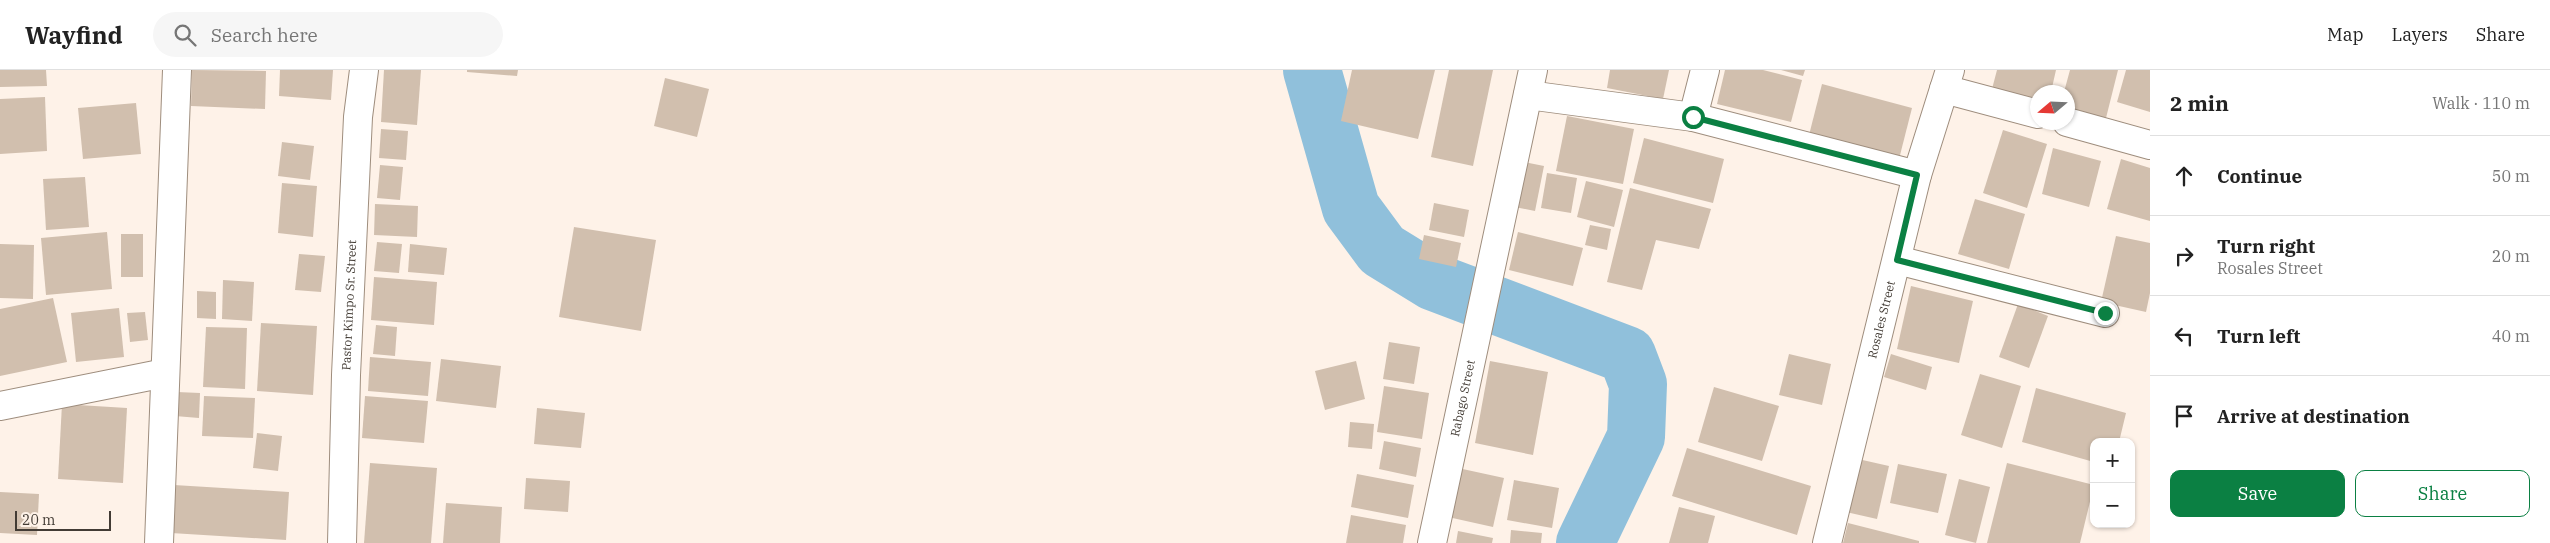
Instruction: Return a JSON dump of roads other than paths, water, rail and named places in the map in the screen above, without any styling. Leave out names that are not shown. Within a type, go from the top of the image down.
[{"type":"street","points":[[159,543],[177,70]]},
{"type":"street","name":"Pastor Kimpo Sr. Street","points":[[342,543],[346,375],[358,118],[364,70]]},
{"type":"street","points":[[1693,117],[1705,70]]},
{"type":"street","points":[[1947,79],[2030,111]]},
{"type":"street","name":"Rosales Street","points":[[1827,543],[1917,175],[1947,79]]},
{"type":"street","points":[[1530,83],[1693,117],[1917,175]]},
{"type":"street","name":"Rabago Street","points":[[1432,543],[1530,83]]},
{"type":"street","points":[[2075,124],[2150,145]]},
{"type":"street","points":[[1897,260],[2105,313]]},
{"type":"street","points":[[0,406],[165,373]]},
{"type":"waterway","points":[[1312,70],[1351,208],[1382,250],[1434,282],[1627,355],[1638,384],[1636,437],[1585,543]]}]
